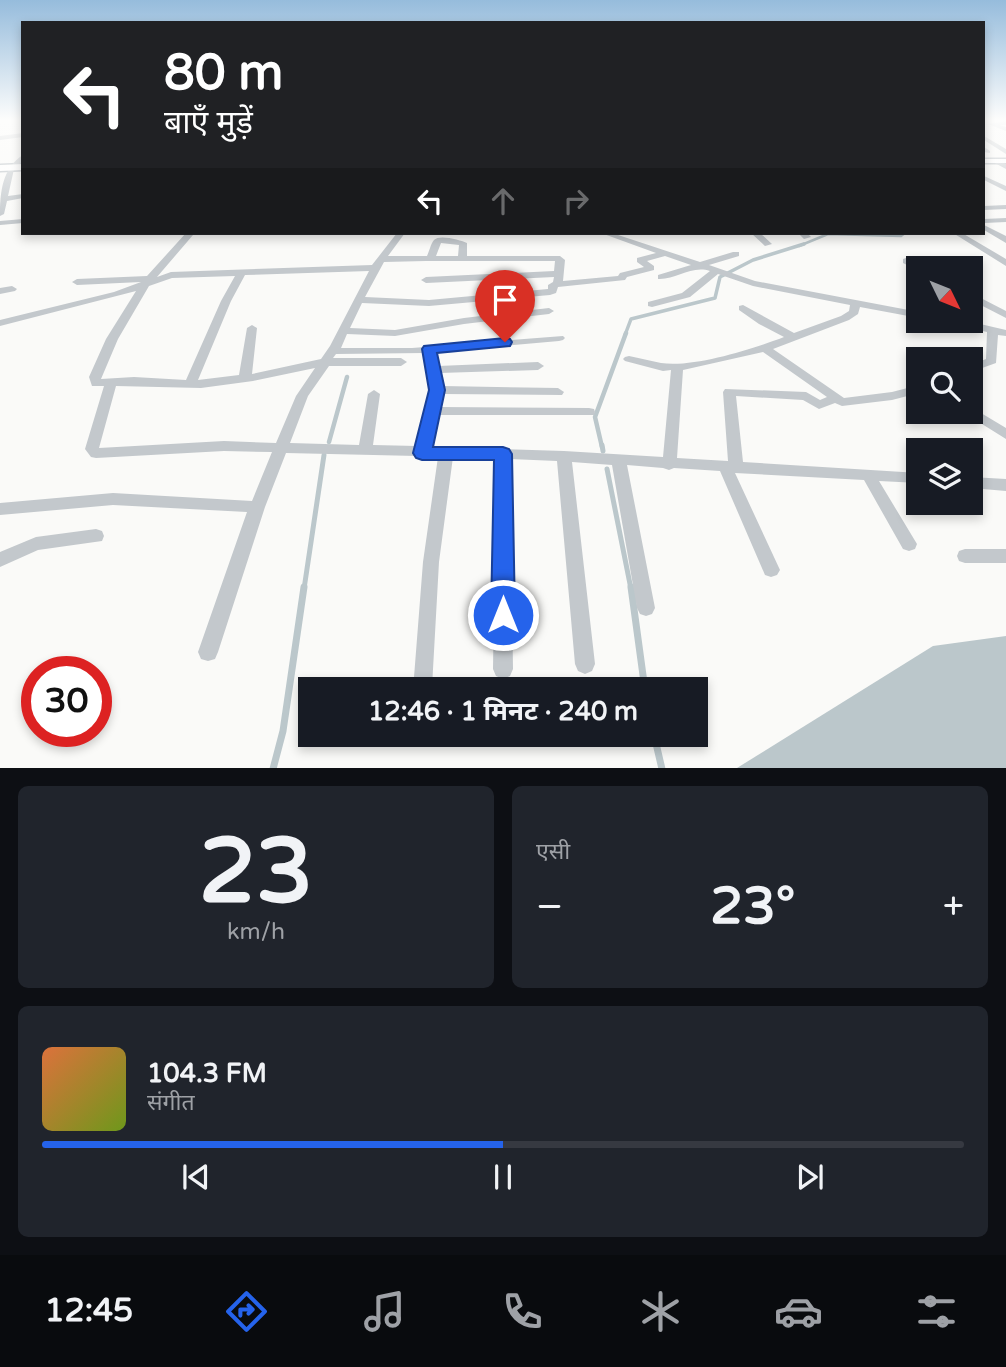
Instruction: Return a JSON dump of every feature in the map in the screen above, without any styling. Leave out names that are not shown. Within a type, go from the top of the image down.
[{"type":"street","points":[[0,214],[11,168],[21,159]]},
{"type":"street","points":[[985,161],[1006,162]]},
{"type":"street","points":[[995,161],[1006,167]]},
{"type":"street","points":[[0,168],[21,167]]},
{"type":"street","points":[[985,178],[1006,188]]},
{"type":"street","points":[[3,199],[21,196]]},
{"type":"street","points":[[985,208],[1006,207]]},
{"type":"street","points":[[985,221],[1006,220]]},
{"type":"street","points":[[0,223],[21,221]]},
{"type":"street","points":[[985,228],[1006,240]]},
{"type":"street","points":[[189,235],[147,281],[112,340],[95,377],[100,384],[134,381],[190,384],[245,378],[329,357],[559,338]]},
{"type":"street","points":[[208,652],[257,507],[302,396],[344,331],[378,264],[400,235]]},
{"type":"street","points":[[611,235],[736,278],[906,312]]},
{"type":"street","points":[[757,235],[768,244]]},
{"type":"street","points":[[960,235],[1006,264]]},
{"type":"street","points":[[430,260],[438,240],[463,243],[461,260]]},
{"type":"street","points":[[426,280],[621,279],[624,275],[651,268],[640,260],[663,254]]},
{"type":"street","points":[[661,277],[695,264],[736,254]]},
{"type":"street","points":[[0,323],[117,293],[171,275],[430,260],[560,260],[558,279],[552,285],[552,292],[414,303],[359,300]]},
{"type":"street","points":[[190,384],[226,301],[242,272]]},
{"type":"street","points":[[652,304],[686,295],[719,272]]},
{"type":"street","points":[[77,282],[147,281]]},
{"type":"street","points":[[0,290],[12,289]]},
{"type":"street","points":[[629,359],[677,368],[765,348],[850,316],[855,302]]},
{"type":"street","points":[[984,303],[1006,315]]},
{"type":"street","points":[[743,308],[792,337]]},
{"type":"street","points":[[344,331],[395,333],[464,321],[549,311]]},
{"type":"street","points":[[245,378],[252,328]]},
{"type":"street","points":[[984,328],[1006,333]]},
{"type":"street","points":[[983,364],[992,361],[993,330]]},
{"type":"street","points":[[765,348],[844,403],[906,391]]},
{"type":"street","points":[[422,453],[437,390],[429,349]]},
{"type":"street","points":[[329,357],[401,362]]},
{"type":"street","points":[[435,370],[538,366]]},
{"type":"street","points":[[669,465],[677,368]]},
{"type":"street","points":[[111,383],[92,449],[96,453],[224,446],[503,454],[906,477]]},
{"type":"street","points":[[437,390],[558,392]]},
{"type":"street","points":[[771,569],[731,468],[729,392],[806,396],[818,405],[836,398]]},
{"type":"street","points":[[365,451],[374,394]]},
{"type":"street","points":[[434,411],[589,412]]},
{"type":"street","points":[[983,419],[1006,434]]},
{"type":"street","points":[[423,677],[431,562],[446,453]]},
{"type":"street","points":[[503,454],[503,669]]},
{"type":"street","points":[[564,456],[585,664]]},
{"type":"street","points":[[619,461],[646,608]]},
{"type":"street","points":[[868,475],[909,544]]},
{"type":"street","points":[[983,483],[1006,485]]},
{"type":"street","points":[[0,509],[113,499],[257,507]]},
{"type":"street","points":[[0,559],[36,544],[96,536]]},
{"type":"street","points":[[965,556],[1006,556]]},
{"type":"shaded area","points":[[1006,636],[1006,768],[737,768],[933,646]]},
{"type":"waterway","points":[[803,244],[826,235]]},
{"type":"waterway","points":[[864,235],[902,235]]},
{"type":"waterway","points":[[625,335],[631,319],[715,298],[720,277],[753,260],[803,244]]},
{"type":"waterway","points":[[799,246],[803,244]]},
{"type":"waterway","points":[[602,447],[595,417],[626,333]]},
{"type":"waterway","points":[[329,442],[347,377]]},
{"type":"waterway","points":[[602,445],[603,451]]},
{"type":"waterway","points":[[304,589],[324,455]]},
{"type":"waterway","points":[[607,469],[631,589]]},
{"type":"waterway","points":[[273,768],[283,731],[304,587]]},
{"type":"waterway","points":[[631,587],[643,677]]},
{"type":"waterway","points":[[657,747],[662,768]]},
{"type":"route","points":[[503,615],[503,454],[422,453],[437,390],[429,349],[505,342]]}]
